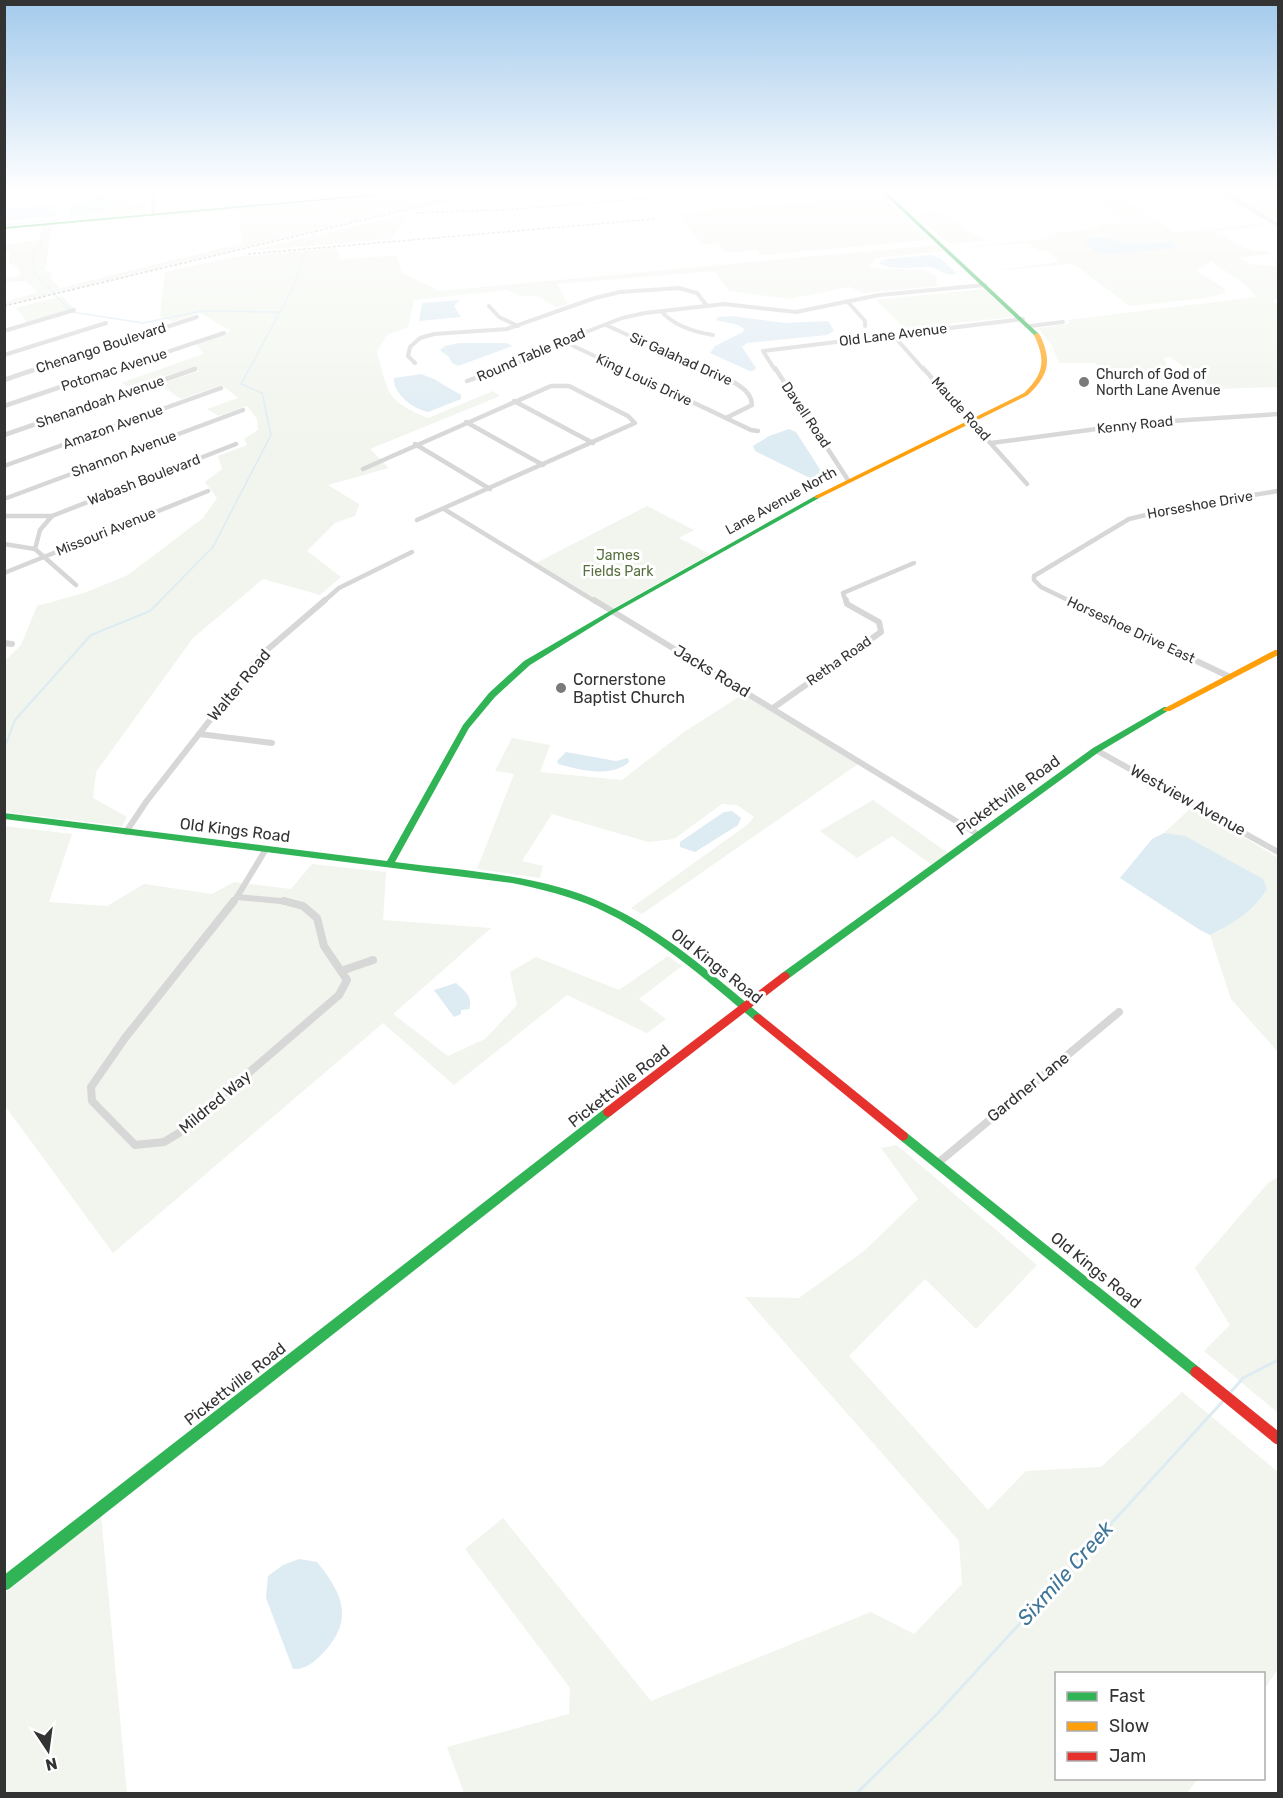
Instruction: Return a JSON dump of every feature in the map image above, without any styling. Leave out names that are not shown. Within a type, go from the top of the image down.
[{"type":"main road","name":"Lane Avenue North","points":[[389,865],[466,727],[492,695],[541,654],[848,480],[1024,395],[1044,374],[1047,353],[1042,342],[1026,322],[974,275]]},
{"type":"main road","name":"Pickettville Road","points":[[4,1584],[744,1006],[1096,750],[1154,716],[1278,652]]},
{"type":"main road","name":"Old Kings Road","points":[[4,816],[539,885],[589,900],[632,920],[656,936],[744,1006],[1278,1439]]},
{"type":"street","name":"Round Table Road","points":[[467,381],[475,380],[538,355],[563,341],[633,315],[733,304],[796,312],[879,295],[985,285]]},
{"type":"street","points":[[415,363],[408,356],[410,347],[427,336],[441,332],[499,330],[518,326],[612,294],[689,288],[700,296],[707,306]]},
{"type":"street","points":[[847,302],[865,321],[865,326]]},
{"type":"street","points":[[489,306],[499,317],[518,326]]},
{"type":"street","points":[[4,331],[74,310]]},
{"type":"street","points":[[661,311],[668,319],[713,335]]},
{"type":"street","name":"Chenango Boulevard","points":[[4,380],[197,317]]},
{"type":"street","name":"Old Lane Avenue","points":[[763,351],[1026,322],[1063,322]]},
{"type":"street","points":[[4,355],[106,323]]},
{"type":"street","name":"Sir Galahad Drive","points":[[606,325],[744,388],[752,399],[752,405],[726,418]]},
{"type":"street","name":"Potomac Avenue","points":[[4,406],[224,333]]},
{"type":"street","name":"Maude Road","points":[[893,335],[1027,484]]},
{"type":"street","name":"King Louis Drive","points":[[563,341],[751,430],[758,430]]},
{"type":"street","name":"Davell Road","points":[[763,351],[848,480]]},
{"type":"street","name":"Shenandoah Avenue","points":[[4,435],[195,369]]},
{"type":"street","points":[[363,469],[415,444],[551,386],[563,385],[628,416],[635,423],[417,520]]},
{"type":"street","name":"Amazon Avenue","points":[[4,466],[221,388]]},
{"type":"street","points":[[514,401],[593,443]]},
{"type":"street","name":"Shannon Avenue","points":[[4,499],[243,410]]},
{"type":"street","name":"Kenny Road","points":[[991,443],[1141,423],[1278,414]]},
{"type":"street","points":[[466,422],[543,465]]},
{"type":"street","name":"Wabash Boulevard","points":[[52,516],[236,444]]},
{"type":"street","points":[[415,444],[490,489]]},
{"type":"street","name":"Horseshoe Drive","points":[[1034,580],[1036,573],[1129,519],[1183,506],[1278,491]]},
{"type":"street","name":"Missouri Avenue","points":[[4,573],[208,492]]},
{"type":"street","name":"Jacks Road","points":[[444,509],[979,835]]},
{"type":"street","points":[[4,516],[52,516]]},
{"type":"street","points":[[35,549],[36,538],[52,516]]},
{"type":"street","points":[[4,544],[35,549],[76,585]]},
{"type":"street","name":"Walter Road","points":[[126,832],[146,802],[254,663],[320,603],[346,584],[412,552]]},
{"type":"street","name":"Retha Road","points":[[773,708],[881,632],[879,622],[847,604],[843,593],[914,563]]},
{"type":"street","name":"Horseshoe Drive East","points":[[1034,580],[1041,587],[1230,677]]},
{"type":"street","points":[[4,643],[12,644]]},
{"type":"street","points":[[199,734],[272,742]]},
{"type":"street","name":"Westview Avenue","points":[[1096,750],[1278,852]]},
{"type":"street","name":"Mildred Way","points":[[266,849],[237,897],[132,1029],[91,1087],[92,1101],[135,1145],[164,1142],[179,1133],[339,995],[347,980],[344,970]]},
{"type":"street","points":[[237,897],[293,902],[306,907],[316,915],[326,951],[344,970],[373,960]]},
{"type":"street","name":"Gardner Lane","points":[[938,1162],[1119,1012]]},
{"type":"green space","points":[[20,275],[51,275],[50,279],[60,288],[113,275],[130,275],[5,305],[5,302],[38,292],[26,281],[5,282],[5,278]]},
{"type":"green space","points":[[165,275],[406,275],[440,291],[613,275],[667,275],[557,284],[568,304],[556,307],[537,296],[521,296],[507,290],[414,300],[408,327],[387,335],[377,352],[387,387],[397,401],[428,418],[493,391],[500,396],[370,449],[389,468],[328,485],[359,504],[355,516],[335,523],[307,551],[341,577],[320,595],[263,579],[193,638],[96,772],[93,798],[127,817],[122,826],[5,812],[5,661],[21,645],[37,606],[84,593],[128,575],[203,518],[217,498],[205,482],[222,469],[218,456],[247,445],[244,439],[258,430],[257,419],[247,406],[219,416],[207,409],[238,398],[222,385],[181,399],[159,384],[199,371],[195,367],[129,387],[121,383],[203,354],[197,344],[231,331],[200,313],[172,322],[160,316]]},
{"type":"green space","points":[[717,275],[936,275],[937,286],[863,293],[850,287],[790,299],[729,291]]},
{"type":"green space","points":[[1088,275],[1203,275],[1224,288],[1225,293],[1206,298],[1130,306]]},
{"type":"green space","points":[[1231,275],[1278,275],[1278,298],[1273,301],[1278,304],[1278,387],[1214,389],[1170,357],[1163,358],[1177,380],[1117,379],[1095,363],[1059,363],[1052,346],[1038,328],[1069,324],[1068,320],[1256,297],[1246,285]]},
{"type":"green space","points":[[984,289],[1013,317],[904,328],[876,300]]},
{"type":"green space","points":[[62,296],[74,309],[28,323],[16,308]]},
{"type":"green space","name":"James Fields Park","points":[[647,506],[694,530],[679,538],[710,554],[612,609],[536,563]]},
{"type":"green space","points":[[745,693],[858,764],[642,914],[631,908],[747,825],[754,817],[737,805],[722,804],[674,839],[648,842],[552,814],[522,861],[543,866],[540,878],[477,869],[514,774],[495,771],[512,738],[550,745],[540,772],[622,780],[684,732]]},
{"type":"green space","points":[[873,800],[948,853],[932,865],[892,836],[857,858],[820,831]]},
{"type":"green space","points":[[1193,806],[1278,858],[1278,1052],[1231,999],[1210,935],[1222,930],[1164,833]]},
{"type":"green space","points":[[4,826],[72,834],[49,902],[107,906],[144,884],[212,894],[234,882],[291,889],[312,864],[386,872],[383,920],[491,928],[393,1014],[448,1056],[485,1039],[517,1005],[510,972],[536,957],[619,990],[668,956],[682,966],[639,999],[666,1019],[647,1033],[567,995],[454,1085],[383,1023],[113,1253],[5,1106]]},
{"type":"green space","points":[[897,1145],[1037,1265],[976,1329],[925,1279],[849,1356],[988,1510],[1026,1471],[1101,1467],[1182,1392],[1278,1472],[1278,1669],[1265,1688],[1265,1672],[1055,1672],[1055,1780],[1197,1780],[1187,1793],[464,1793],[447,1747],[569,1714],[570,1688],[465,1549],[503,1518],[651,1701],[871,1612],[914,1634],[962,1584],[959,1541],[745,1297],[799,1298],[864,1251],[918,1199],[881,1148]]},
{"type":"green space","points":[[1278,1177],[1278,1413],[1204,1351],[1230,1325],[1195,1268],[1268,1183]]},
{"type":"green space","points":[[101,1515],[127,1793],[5,1794],[5,1593]]},
{"type":"shaded area","points":[[460,300],[454,306],[461,317],[419,321],[422,303]]},
{"type":"shaded area","points":[[732,316],[785,323],[826,321],[834,331],[827,335],[747,343],[742,347],[756,368],[750,371],[710,353],[715,346],[743,332],[744,329],[738,325],[716,320],[719,317]]},
{"type":"shaded area","points":[[459,343],[506,343],[513,346],[458,366],[440,350],[445,346]]},
{"type":"shaded area","points":[[421,374],[461,395],[461,399],[428,412],[416,408],[400,395],[394,378]]},
{"type":"shaded area","points":[[789,429],[796,432],[821,474],[810,478],[755,451],[753,446],[769,436]]},
{"type":"shaded area","points":[[566,752],[616,761],[628,758],[629,762],[614,770],[585,770],[558,764],[557,761]]},
{"type":"shaded area","points":[[732,811],[741,818],[738,825],[695,852],[680,847],[680,842],[724,812]]},
{"type":"shaded area","points":[[1164,833],[1185,836],[1263,879],[1267,889],[1249,910],[1226,927],[1210,935],[1200,930],[1120,878],[1152,839]]},
{"type":"shaded area","points":[[456,983],[467,995],[470,1005],[469,1009],[461,1010],[461,1014],[454,1017],[434,990]]},
{"type":"shaded area","points":[[299,1559],[317,1562],[326,1574],[339,1596],[342,1617],[339,1629],[324,1652],[314,1662],[293,1669],[266,1598],[268,1576],[283,1565]]},
{"type":"waterway","points":[[36,275],[54,293]]},
{"type":"waterway","points":[[280,312],[297,275]]},
{"type":"waterway","points":[[55,295],[70,310]]},
{"type":"waterway","points":[[72,312],[143,323],[202,311],[280,312]]},
{"type":"waterway","points":[[159,602],[213,547],[271,435],[262,393],[241,384],[280,312]]},
{"type":"waterway","points":[[4,749],[15,720],[91,635],[150,611],[159,602]]},
{"type":"waterway","name":"Sixmile Creek","points":[[1230,1393],[1243,1378],[1278,1360]]},
{"type":"waterway","name":"Sixmile Creek","points":[[856,1794],[938,1713],[1224,1400]]},
{"type":"railway","points":[[4,306],[134,275]]},
{"type":"traffic: fast","points":[[973,275],[1037,335]]},
{"type":"traffic: fast","points":[[389,865],[466,727],[492,695],[527,663],[612,612],[817,497]]},
{"type":"traffic: fast","points":[[785,976],[1096,750],[1167,709]]},
{"type":"traffic: fast","points":[[4,816],[512,880],[557,890],[601,906],[643,929],[683,956],[758,1018]]},
{"type":"traffic: fast","points":[[4,1584],[608,1112]]},
{"type":"traffic: fast","points":[[903,1136],[1196,1372]]},
{"type":"traffic: slow","points":[[817,497],[1026,394],[1038,381],[1044,367],[1044,352],[1037,335]]},
{"type":"traffic: slow","points":[[1167,709],[1278,652]]},
{"type":"traffic: jam","points":[[608,1112],[785,976]]},
{"type":"traffic: jam","points":[[758,1018],[903,1136]]},
{"type":"traffic: jam","points":[[1196,1372],[1278,1439]]},
{"type":"place","name":"Church of God of North Lane Avenue","points":[[1084,382]]},
{"type":"place","name":"Cornerstone Baptist Church","points":[[561,688]]}]
